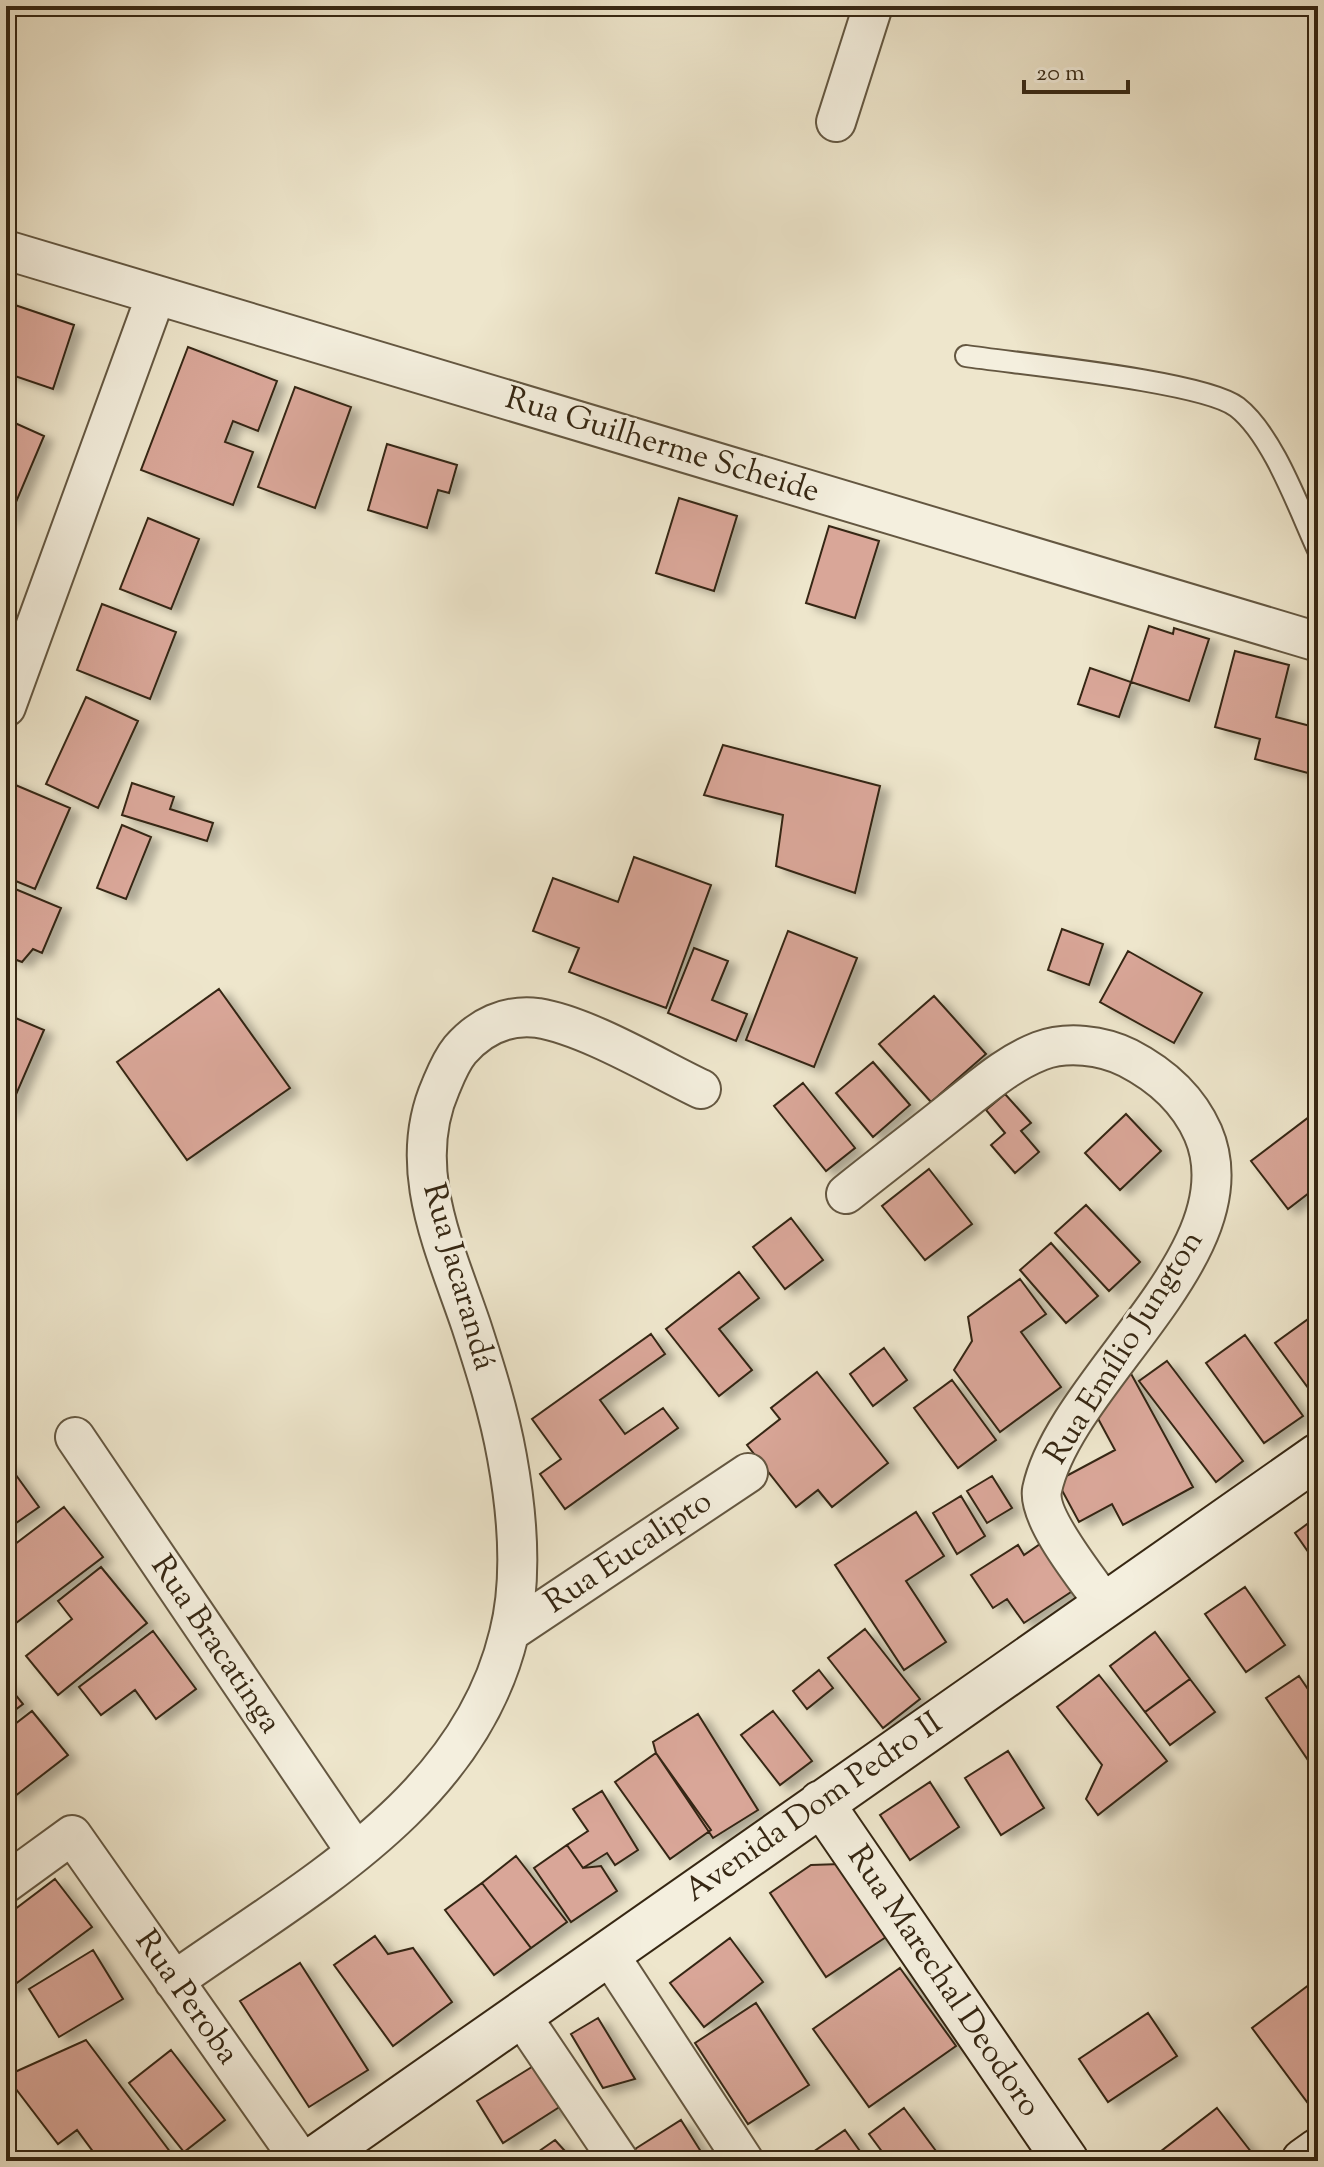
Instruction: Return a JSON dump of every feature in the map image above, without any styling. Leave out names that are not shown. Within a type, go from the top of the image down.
[{"type":"main road","name":"Avenida Dom Pedro II","points":[[312,2161],[1317,1458]]},
{"type":"main road","name":"Rua Marechal Deodoro","points":[[821,1803],[1066,2161]]},
{"type":"main road","points":[[1304,2161],[1318,2151]]},
{"type":"street","points":[[836,122],[873,6]]},
{"type":"street","name":"Rua Guilherme Scheide","points":[[6,250],[1318,642]]},
{"type":"street","points":[[6,707],[156,295]]},
{"type":"street","name":"Rua Jacarandá","points":[[174,1981],[356,1852],[424,1793],[445,1768],[494,1681],[510,1632],[516,1527],[507,1458],[496,1408],[436,1225],[427,1184],[425,1146],[434,1101],[453,1058],[475,1033],[505,1018],[536,1018],[566,1025],[701,1089]]},
{"type":"street","name":"Rua Emílio Jungton","points":[[846,1194],[1007,1067],[1043,1050],[1076,1045],[1104,1049],[1128,1059],[1175,1091],[1195,1114],[1208,1146],[1213,1178],[1206,1215],[1170,1284],[1069,1430],[1048,1470],[1041,1494],[1047,1517],[1105,1604]]},
{"type":"street","name":"Rua Bracatinga","points":[[75,1437],[356,1852]]},
{"type":"street","name":"Rua Eucalipto","points":[[510,1632],[748,1473]]},
{"type":"street","name":"Rua Peroba","points":[[6,1883],[72,1835],[301,2161]]},
{"type":"street","points":[[608,1953],[744,2161]]},
{"type":"street","points":[[520,2014],[619,2161]]},
{"type":"lane","points":[[966,356],[1198,391],[1236,406],[1250,419],[1266,446],[1318,550]]},
{"type":"building","points":[[6,302],[74,325],[53,389],[6,373]]},
{"type":"building","points":[[188,347],[277,381],[258,431],[233,421],[225,442],[253,452],[233,505],[141,470]]},
{"type":"building","points":[[295,387],[351,407],[315,508],[258,487]]},
{"type":"building","points":[[6,419],[44,436],[8,521],[6,520]]},
{"type":"building","points":[[387,444],[457,465],[449,493],[438,490],[427,528],[368,510]]},
{"type":"building","points":[[679,498],[737,516],[714,591],[656,573]]},
{"type":"building","points":[[148,518],[199,539],[171,609],[120,589]]},
{"type":"building","points":[[829,526],[879,541],[855,618],[806,603]]},
{"type":"building","points":[[102,604],[176,632],[150,699],[77,670]]},
{"type":"building","points":[[1149,626],[1173,634],[1174,628],[1209,639],[1189,701],[1131,682]]},
{"type":"building","points":[[1235,651],[1289,665],[1276,717],[1318,728],[1308,773],[1255,759],[1260,739],[1215,727]]},
{"type":"building","points":[[1090,668],[1131,682],[1119,717],[1078,704]]},
{"type":"building","points":[[86,697],[138,721],[98,808],[46,784]]},
{"type":"building","points":[[723,745],[880,786],[855,893],[776,866],[783,815],[704,795]]},
{"type":"building","points":[[6,781],[70,808],[35,889],[6,877]]},
{"type":"building","points":[[132,783],[174,797],[170,809],[213,823],[207,841],[122,815]]},
{"type":"building","points":[[122,825],[151,837],[126,899],[97,888]]},
{"type":"building","points":[[634,857],[711,885],[666,1008],[569,972],[579,948],[533,931],[553,878],[618,902]]},
{"type":"building","points":[[8,886],[61,908],[42,953],[33,949],[22,962],[6,956]]},
{"type":"building","points":[[1062,929],[1103,944],[1089,985],[1048,970]]},
{"type":"building","points":[[788,931],[857,958],[814,1067],[746,1040]]},
{"type":"building","points":[[694,948],[728,961],[712,1000],[747,1014],[736,1041],[668,1013]]},
{"type":"building","points":[[1128,951],[1202,993],[1174,1043],[1100,1002]]},
{"type":"building","points":[[219,989],[290,1088],[187,1160],[117,1062]]},
{"type":"building","points":[[934,996],[986,1054],[931,1102],[879,1044]]},
{"type":"building","points":[[6,1014],[44,1030],[8,1113],[6,1112]]},
{"type":"building","points":[[873,1062],[910,1105],[873,1137],[836,1093]]},
{"type":"building","points":[[803,1083],[855,1148],[826,1171],[774,1106]]},
{"type":"building","points":[[1005,1094],[1031,1123],[1021,1131],[1039,1152],[1015,1173],[991,1145],[1005,1133],[986,1110]]},
{"type":"building","points":[[1126,1114],[1161,1151],[1120,1190],[1085,1153]]},
{"type":"building","points":[[1309,1117],[1318,1128],[1318,1186],[1288,1209],[1251,1161]]},
{"type":"building","points":[[929,1169],[972,1224],[925,1260],[882,1206]]},
{"type":"building","points":[[1086,1205],[1140,1262],[1109,1291],[1055,1233]]},
{"type":"building","points":[[791,1218],[823,1260],[785,1289],[753,1247]]},
{"type":"building","points":[[1051,1243],[1098,1296],[1066,1323],[1020,1270]]},
{"type":"building","points":[[739,1272],[759,1298],[719,1329],[752,1370],[719,1396],[666,1329]]},
{"type":"building","points":[[1020,1279],[1046,1314],[1021,1332],[1061,1387],[1000,1432],[954,1370],[972,1341],[968,1317]]},
{"type":"building","points":[[1311,1317],[1318,1326],[1317,1400],[1275,1343]]},
{"type":"building","points":[[651,1334],[665,1354],[600,1400],[625,1434],[663,1408],[678,1428],[565,1509],[540,1474],[561,1459],[532,1419]]},
{"type":"building","points":[[1245,1335],[1303,1416],[1264,1443],[1206,1363]]},
{"type":"building","points":[[884,1348],[907,1380],[873,1406],[850,1374]]},
{"type":"building","points":[[1167,1361],[1243,1461],[1216,1482],[1139,1381]]},
{"type":"building","points":[[1129,1370],[1193,1487],[1123,1525],[1112,1504],[1079,1522],[1057,1481],[1115,1450],[1095,1413]]},
{"type":"building","points":[[817,1372],[888,1463],[832,1507],[818,1490],[796,1507],[747,1445],[780,1419],[771,1408]]},
{"type":"building","points":[[952,1380],[996,1440],[958,1468],[914,1408]]},
{"type":"building","points":[[8,1464],[39,1507],[6,1530],[6,1466]]},
{"type":"building","points":[[992,1476],[1012,1508],[987,1523],[967,1491]]},
{"type":"building","points":[[961,1496],[985,1536],[957,1554],[933,1513]]},
{"type":"building","points":[[64,1507],[103,1557],[16,1623],[6,1609],[6,1551]]},
{"type":"building","points":[[916,1512],[944,1556],[906,1581],[946,1642],[904,1670],[835,1565]]},
{"type":"building","points":[[1318,1516],[1318,1566],[1295,1533]]},
{"type":"building","points":[[1043,1542],[1074,1590],[1024,1623],[1007,1599],[993,1608],[971,1575],[1018,1545],[1024,1555]]},
{"type":"building","points":[[101,1567],[147,1623],[58,1695],[26,1656],[72,1619],[58,1601]]},
{"type":"building","points":[[1245,1587],[1285,1645],[1246,1672],[1205,1614]]},
{"type":"building","points":[[865,1629],[920,1699],[883,1728],[828,1658]]},
{"type":"building","points":[[153,1631],[196,1689],[156,1719],[135,1690],[101,1715],[79,1687]]},
{"type":"building","points":[[1155,1632],[1190,1679],[1145,1712],[1110,1666]]},
{"type":"building","points":[[819,1670],[833,1688],[807,1709],[793,1691]]},
{"type":"building","points":[[1099,1675],[1167,1761],[1098,1815],[1086,1799],[1102,1765],[1057,1707]]},
{"type":"building","points":[[1299,1676],[1318,1704],[1318,1775],[1266,1698]]},
{"type":"building","points":[[1190,1679],[1215,1712],[1170,1745],[1145,1712]]},
{"type":"building","points":[[6,1683],[23,1704],[6,1717]]},
{"type":"building","points":[[32,1711],[68,1755],[14,1797],[6,1788],[6,1731]]},
{"type":"building","points":[[773,1711],[812,1761],[780,1785],[741,1735]]},
{"type":"building","points":[[698,1714],[758,1810],[713,1838],[656,1753],[653,1742]]},
{"type":"building","points":[[1008,1751],[1044,1808],[1001,1835],[965,1778]]},
{"type":"building","points":[[656,1753],[711,1830],[670,1859],[615,1782]]},
{"type":"building","points":[[930,1782],[959,1827],[910,1860],[880,1815]]},
{"type":"building","points":[[602,1791],[638,1850],[615,1865],[607,1853],[583,1868],[567,1845],[588,1831],[573,1809]]},
{"type":"building","points":[[567,1845],[583,1868],[601,1866],[617,1891],[571,1922],[534,1868]]},
{"type":"building","points":[[516,1856],[567,1922],[531,1948],[482,1883]]},
{"type":"building","points":[[841,1864],[889,1935],[826,1977],[770,1893],[811,1865]]},
{"type":"building","points":[[55,1879],[92,1927],[6,1991],[6,1916]]},
{"type":"building","points":[[482,1883],[531,1948],[494,1975],[445,1910]]},
{"type":"building","points":[[375,1936],[388,1954],[413,1948],[452,2002],[393,2046],[334,1965]]},
{"type":"building","points":[[730,1938],[763,1982],[704,2027],[670,1983]]},
{"type":"building","points":[[93,1950],[123,1999],[59,2037],[29,1989]]},
{"type":"building","points":[[300,1963],[368,2070],[309,2107],[240,2001]]},
{"type":"building","points":[[900,1968],[956,2046],[869,2107],[813,2029]]},
{"type":"building","points":[[1318,1978],[1318,2106],[1313,2110],[1252,2028]]},
{"type":"building","points":[[756,2003],[809,2085],[748,2124],[695,2043]]},
{"type":"building","points":[[1148,2013],[1177,2056],[1108,2102],[1079,2059]]},
{"type":"building","points":[[598,2018],[635,2079],[603,2088],[571,2034]]},
{"type":"building","points":[[86,2040],[177,2161],[100,2161],[77,2130],[58,2144],[6,2076]]},
{"type":"building","points":[[171,2050],[225,2120],[184,2152],[129,2083]]},
{"type":"building","points":[[535,2065],[561,2106],[503,2143],[477,2101]]},
{"type":"building","points":[[904,2108],[939,2155],[931,2161],[889,2161],[869,2134]]},
{"type":"building","points":[[1217,2108],[1252,2153],[1242,2161],[1161,2161],[1156,2155]]},
{"type":"building","points":[[681,2120],[705,2158],[642,2161],[635,2149]]},
{"type":"building","points":[[845,2130],[867,2161],[819,2161],[813,2152]]},
{"type":"building","points":[[555,2140],[574,2161],[525,2161]]}]
